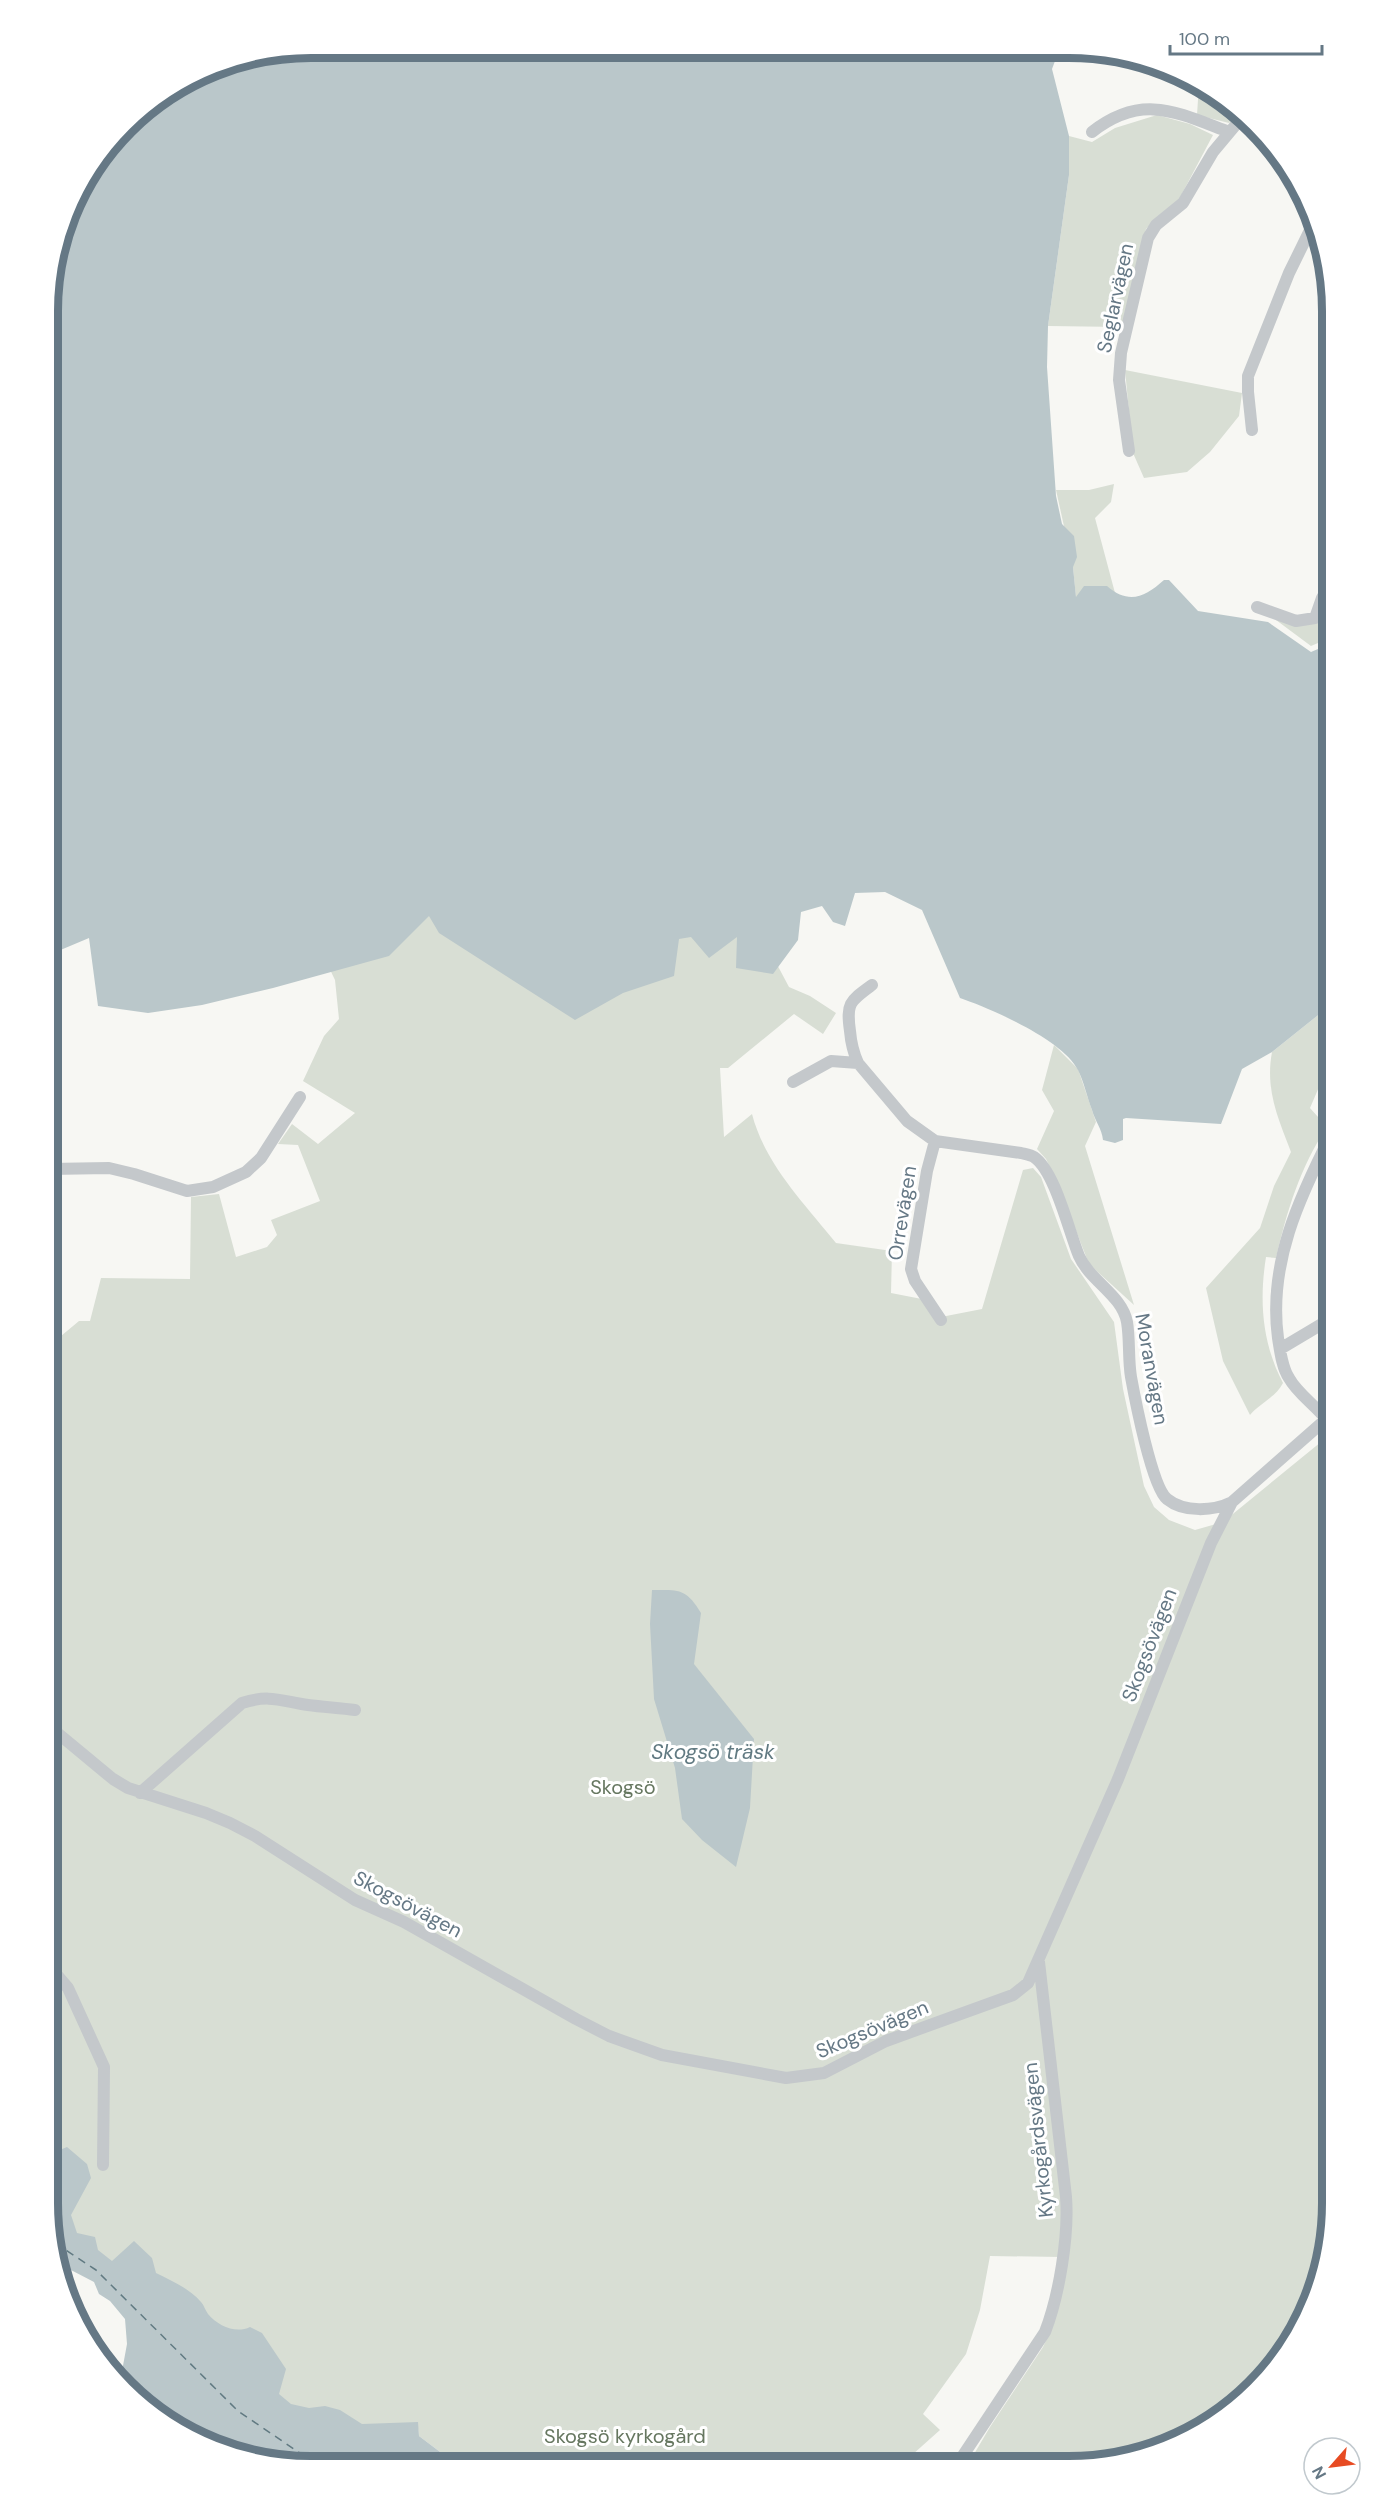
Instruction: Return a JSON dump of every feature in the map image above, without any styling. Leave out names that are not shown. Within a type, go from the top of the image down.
[{"type":"street","points":[[1092,132],[1108,120],[1125,112],[1143,108],[1179,114],[1229,132]]},
{"type":"street","name":"Seglarvägen","points":[[1129,451],[1119,380],[1121,353],[1148,238],[1156,225],[1183,203],[1213,152],[1237,123]]},
{"type":"street","points":[[1252,430],[1248,376],[1289,273],[1309,233]]},
{"type":"street","points":[[1257,607],[1296,621],[1315,618],[1322,598]]},
{"type":"street","name":"Moranvägen","points":[[873,985],[855,998],[847,1011],[853,1053],[858,1063],[907,1121],[935,1141],[1021,1153],[1033,1156],[1041,1164],[1056,1194],[1084,1266],[1117,1301],[1124,1313],[1127,1323],[1131,1377],[1149,1458],[1160,1491],[1166,1499],[1195,1509],[1220,1508],[1232,1502]]},
{"type":"street","points":[[793,1082],[831,1061],[858,1063]]},
{"type":"street","points":[[58,1170],[109,1168],[187,1191],[213,1187],[246,1172],[261,1158],[300,1097]]},
{"type":"street","name":"Orrevägen","points":[[935,1141],[927,1171],[911,1269],[915,1281],[941,1320]]},
{"type":"street","points":[[1322,1153],[1301,1196],[1280,1258],[1275,1316],[1280,1349],[1288,1378],[1322,1410]]},
{"type":"street","points":[[1280,1349],[1322,1324]]},
{"type":"street","name":"Skogsövägen","points":[[58,1733],[113,1779],[140,1793],[206,1813],[255,1836],[355,1900],[404,1922],[609,2036],[662,2055],[786,2078],[824,2073],[886,2041],[1013,1995],[1028,1983],[1118,1779],[1211,1543],[1232,1502],[1322,1423]]},
{"type":"street","points":[[140,1793],[242,1703],[260,1697],[278,1697],[307,1705],[356,1710]]},
{"type":"street","name":"Kyrkogårdsvägen","points":[[963,2456],[1045,2332],[1052,2315],[1065,2244],[1068,2217],[1039,1960]]},
{"type":"street","points":[[58,1976],[68,1988],[104,2067],[104,2165]]},
{"type":"green space","points":[[1198,94],[1233,119],[1229,123],[1197,115]]},
{"type":"green space","points":[[1157,115],[1190,124],[1213,135],[1176,205],[1157,217],[1146,229],[1122,327],[1048,326],[1069,175],[1069,136],[1092,142],[1115,128]]},
{"type":"green space","points":[[1125,370],[1242,393],[1239,416],[1210,452],[1187,472],[1144,478],[1133,453]]},
{"type":"green space","points":[[1114,484],[1111,502],[1095,518],[1115,593],[1076,598],[1073,567],[1056,490],[1089,490]]},
{"type":"green space","name":"Skogsö","points":[[582,598],[789,987],[810,996],[836,1013],[823,1034],[794,1014],[728,1068],[720,1068],[724,1137],[752,1114],[766,1150],[776,1166],[836,1243],[892,1251],[891,1293],[932,1301],[941,1317],[982,1309],[1023,1170],[1033,1168],[1041,1177],[1071,1259],[1114,1322],[1123,1389],[1144,1486],[1154,1507],[1169,1520],[1195,1530],[1223,1522],[1322,1441],[1322,2203],[1317,2252],[1302,2300],[1288,2329],[1269,2357],[1248,2382],[1195,2422],[1166,2436],[1118,2451],[1069,2456],[973,2456],[1043,2347],[1053,2326],[1061,2257],[990,2256],[980,2310],[966,2354],[923,2414],[940,2430],[911,2456],[445,2456],[419,2436],[418,2428],[320,2456],[281,2453],[96,2270],[59,2218],[58,1735],[62,1730],[58,1726],[58,1338],[79,1321],[90,1321],[101,1278],[190,1279],[191,1197],[219,1194],[236,1257],[267,1247],[277,1235],[271,1220],[320,1201],[298,1145],[278,1144],[292,1124],[318,1144],[355,1113],[303,1081],[324,1036],[339,1019],[335,980],[233,768]]},
{"type":"green space","points":[[1276,620],[1314,621],[1322,625],[1322,641],[1311,646]]},
{"type":"green space","points":[[1322,1012],[1322,1080],[1310,1108],[1322,1121],[1322,1135],[1309,1158],[1296,1190],[1276,1258],[1266,1257],[1264,1273],[1264,1322],[1270,1353],[1283,1383],[1250,1415],[1223,1361],[1206,1288],[1260,1228],[1274,1186],[1291,1152],[1274,1104],[1270,1079],[1272,1052]]},
{"type":"green space","points":[[1054,1045],[1078,1069],[1096,1122],[1085,1146],[1134,1305],[1089,1264],[1055,1177],[1046,1159],[1037,1149],[1054,1111],[1042,1090]]},
{"type":"water","points":[[1056,58],[1052,69],[1069,136],[1069,175],[1048,326],[1047,367],[1056,496],[1062,524],[1074,536],[1077,557],[1073,567],[1076,597],[1084,586],[1107,586],[1123,595],[1137,596],[1150,591],[1164,580],[1169,580],[1198,611],[1268,622],[1311,652],[1322,647],[1322,1012],[1272,1052],[1242,1069],[1221,1124],[1126,1118],[1123,1119],[1123,1140],[1115,1143],[1103,1140],[1078,1070],[1070,1059],[1043,1037],[1025,1027],[960,998],[922,910],[885,892],[855,893],[845,926],[833,922],[822,906],[801,912],[798,940],[773,974],[736,968],[737,937],[709,958],[691,937],[679,939],[674,976],[623,993],[575,1020],[439,933],[429,916],[389,956],[202,1005],[148,1013],[98,1006],[89,938],[58,951],[58,311],[63,262],[78,214],[101,171],[132,132],[171,101],[214,78],[262,63],[295,59]]},
{"type":"water","name":"Skogsö träsk","points":[[652,1590],[681,1592],[696,1605],[701,1613],[694,1664],[754,1739],[750,1808],[736,1867],[702,1840],[682,1819],[675,1768],[654,1699],[650,1624]]},
{"type":"water","points":[[67,2147],[87,2164],[91,2178],[71,2215],[77,2233],[95,2237],[98,2250],[112,2261],[134,2241],[152,2258],[156,2273],[191,2293],[217,2322],[228,2328],[239,2330],[250,2327],[262,2333],[286,2369],[279,2394],[291,2404],[309,2408],[325,2406],[340,2410],[362,2424],[418,2422],[419,2436],[445,2456],[311,2456],[262,2451],[214,2436],[185,2422],[157,2403],[122,2370],[127,2344],[125,2319],[110,2301],[99,2294],[94,2282],[67,2269],[59,2219],[58,2151]]},
{"type":"ferry route","points":[[62,2248],[96,2270],[238,2411],[304,2456]]},
{"type":"park label","name":"Skogsö kyrkogård","points":[[625,2436]]}]
